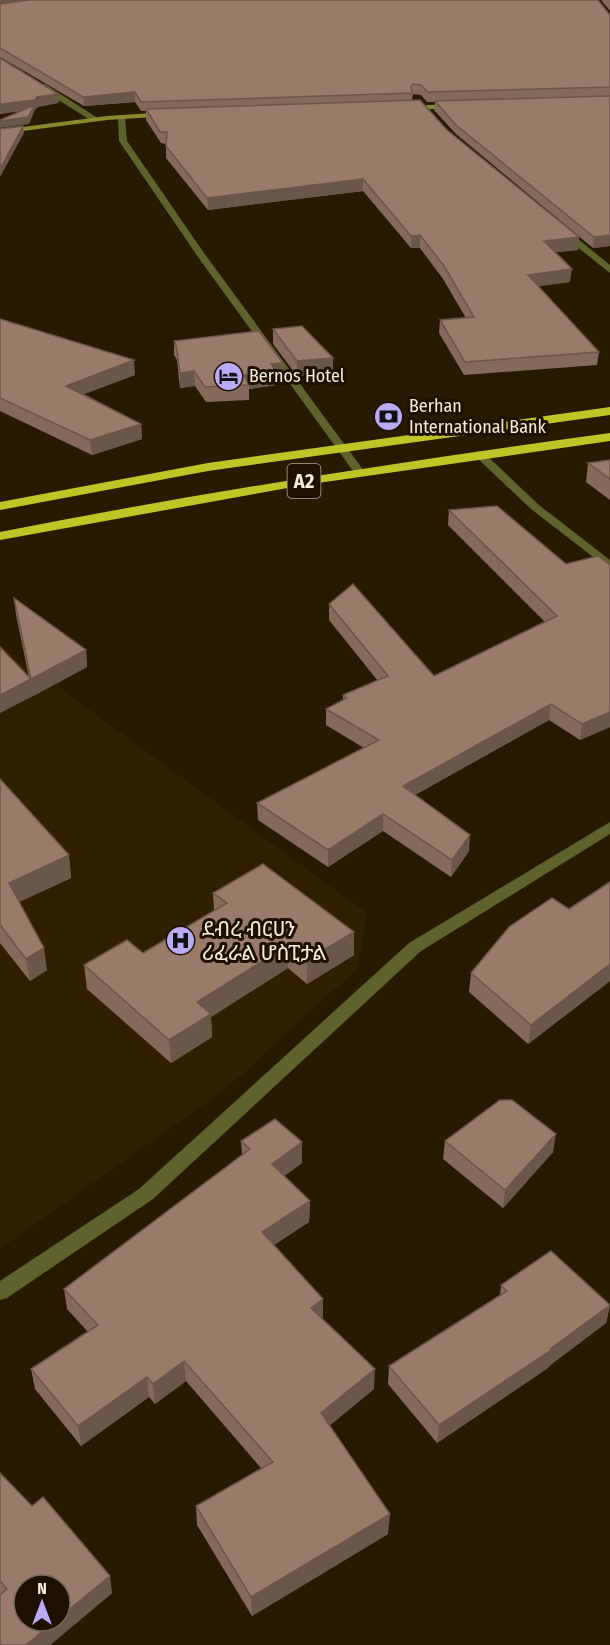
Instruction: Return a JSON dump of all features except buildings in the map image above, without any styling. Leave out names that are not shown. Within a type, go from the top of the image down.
[{"type":"highway","name":"A2","points":[[0,506],[208,467],[610,411]]},
{"type":"highway","name":"A2","points":[[0,536],[148,506],[479,454],[610,437]]},
{"type":"street","points":[[36,82],[95,119]]},
{"type":"street","points":[[404,99],[455,97]]},
{"type":"street","points":[[416,98],[429,115]]},
{"type":"street","points":[[399,108],[469,106]]},
{"type":"street","points":[[0,124],[85,113],[171,110],[0,132]]},
{"type":"street","points":[[121,117],[123,141],[201,255],[344,448],[360,473]]},
{"type":"street","points":[[555,225],[610,270]]},
{"type":"street","points":[[479,454],[535,507],[610,566]]},
{"type":"street","points":[[0,1292],[146,1194],[415,947],[610,827]]},
{"type":"shaded area","name":"ደብረ ብርሀን ሪፈራል ሆስፒታል","points":[[0,644],[367,913],[358,968],[226,1089],[0,1249]]},
{"type":"place","name":"Bernos Hotel","points":[[228,376]]},
{"type":"place","name":"Berhan International Bank","points":[[388,416]]},
{"type":"place","name":"ደብረ ብርሀን ሪፈራል ሆስፒታል","points":[[181,941]]}]
